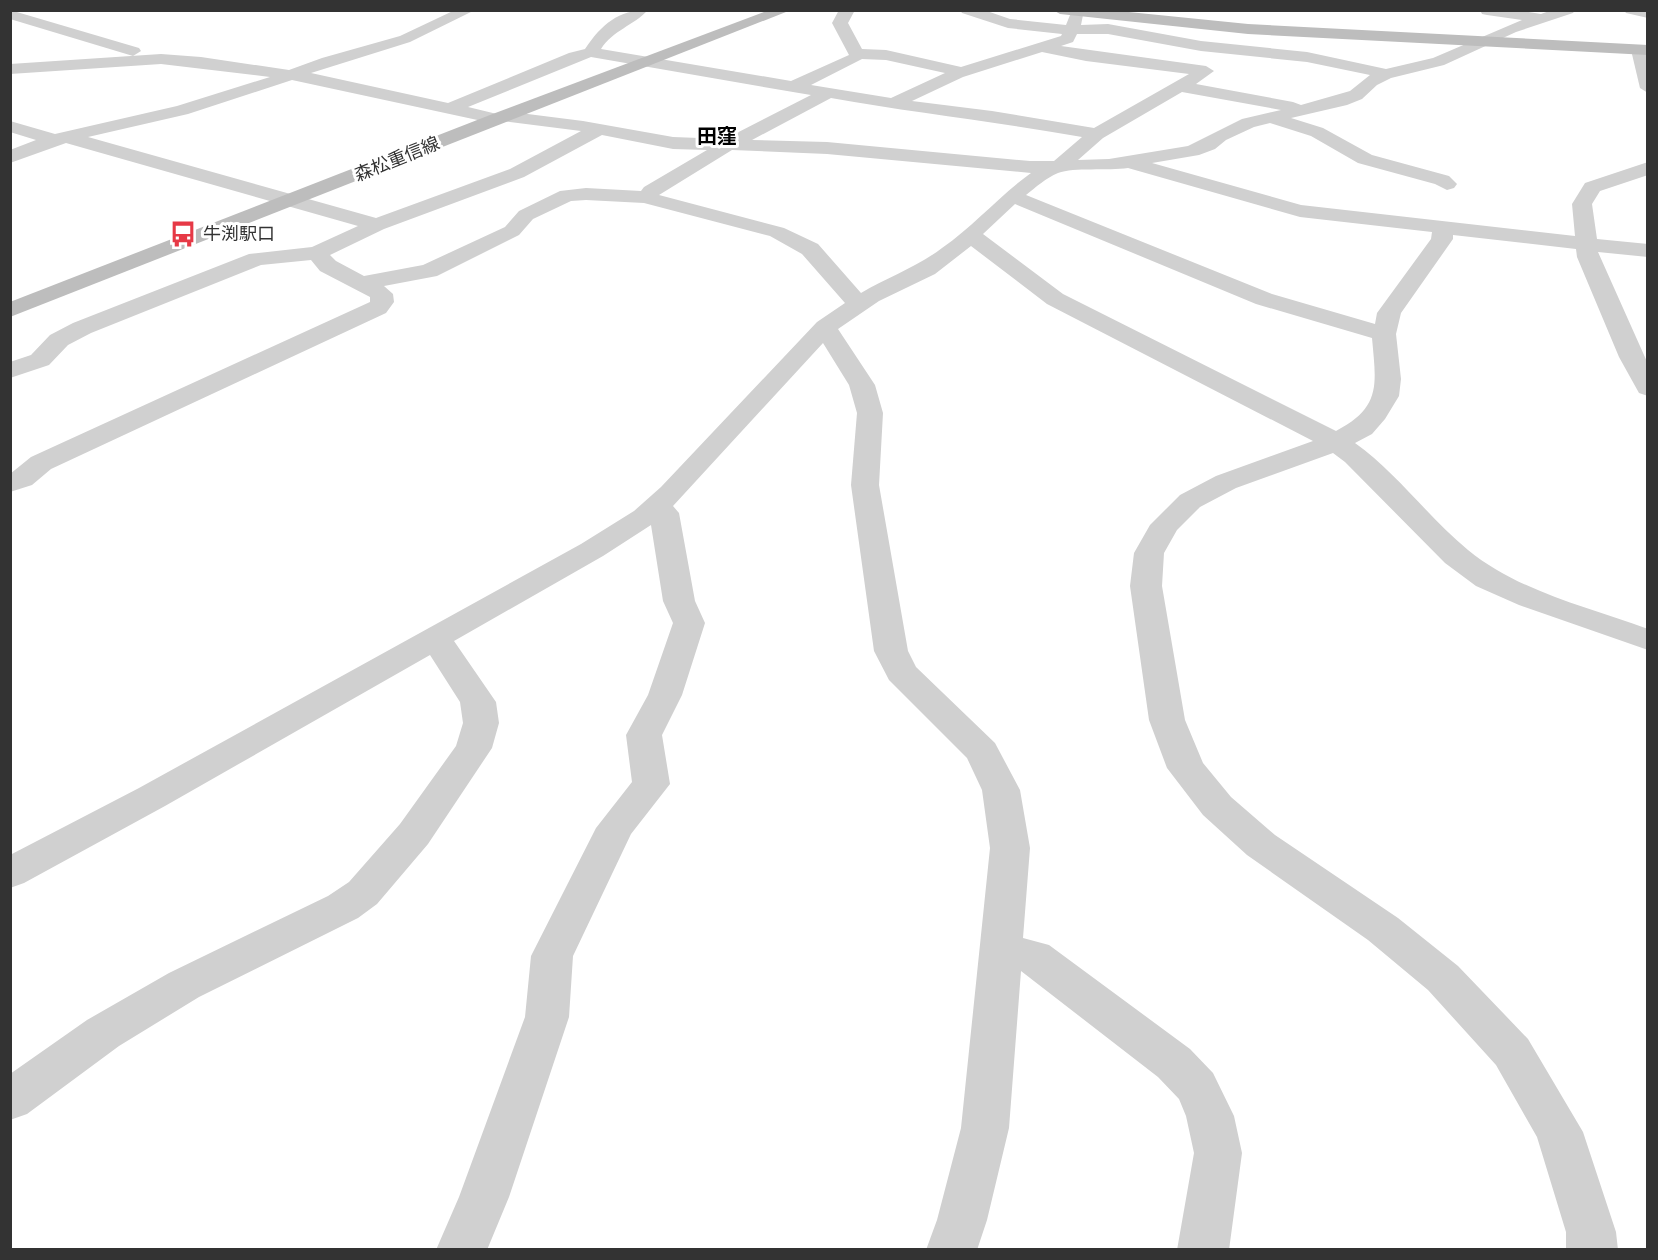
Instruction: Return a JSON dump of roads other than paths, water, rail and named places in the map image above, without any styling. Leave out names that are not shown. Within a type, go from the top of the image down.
[{"type":"main road","name":"森松重信線","points":[[10,310],[500,118],[784,10]]},
{"type":"main road","points":[[1060,10],[1248,29],[1643,50]]},
{"type":"street","points":[[10,157],[58,139],[182,110],[405,39],[468,10]]},
{"type":"street","points":[[591,52],[601,37],[615,25],[641,10]]},
{"type":"street","points":[[848,10],[840,22],[857,54]]},
{"type":"street","points":[[967,10],[1008,23],[1071,30],[1108,29],[1201,46],[1307,57],[1386,74]]},
{"type":"street","points":[[1487,10],[1544,18]]},
{"type":"street","points":[[10,69],[160,59],[201,62],[291,75],[447,110],[599,129],[673,142],[726,146],[827,148],[1053,168],[1129,163],[1200,148],[1234,129],[1269,117],[1349,99],[1371,81],[1386,74],[1438,62],[1511,29],[1568,10]]},
{"type":"street","points":[[1631,10],[1647,14]]},
{"type":"street","points":[[894,104],[924,85],[959,71],[1068,39],[1078,12]]},
{"type":"street","points":[[10,14],[160,59]]},
{"type":"street","points":[[1173,65],[1201,46]]},
{"type":"street","points":[[10,873],[152,797],[592,550],[654,508],[670,493],[825,327],[871,296],[927,269],[953,251],[1012,196],[1044,172],[1083,148],[1097,134],[1206,71],[1173,65],[1086,56],[1042,47]]},
{"type":"street","points":[[1643,50],[1647,88]]},
{"type":"street","points":[[447,110],[575,56],[591,52],[894,104],[1097,134]]},
{"type":"street","points":[[794,87],[849,62],[857,54]]},
{"type":"street","points":[[857,54],[886,55],[959,71]]},
{"type":"street","points":[[1179,86],[1205,89],[1300,110]]},
{"type":"street","points":[[647,197],[651,191],[726,146],[828,93]]},
{"type":"street","points":[[1269,117],[1317,132],[1365,159],[1442,180],[1446,184]]},
{"type":"street","points":[[10,126],[294,200],[377,225]]},
{"type":"street","points":[[10,371],[40,360],[67,335],[257,259],[316,253],[377,225],[517,173],[599,129]]},
{"type":"street","points":[[1129,163],[1300,211],[1647,251]]},
{"type":"street","points":[[1647,168],[1592,187],[1582,204],[1586,244],[1592,267],[1647,388]]},
{"type":"street","points":[[517,173],[573,190],[574,194]]},
{"type":"street","points":[[359,284],[429,271],[512,231],[526,215],[574,194],[647,197],[658,202],[777,232],[810,249],[858,305]]},
{"type":"street","points":[[1012,196],[1062,214],[1263,299],[1384,334]]},
{"type":"street","points":[[1443,228],[1442,239],[1389,313],[1384,334],[1388,380],[1386,396],[1376,413],[1362,428],[1336,442],[1226,482],[1190,501],[1165,525],[1149,553],[1146,586],[1167,720],[1186,768],[1217,806],[1261,845],[1383,929],[1443,978],[1512,1052],[1559,1132],[1591,1232],[1592,1250]]},
{"type":"street","points":[[971,235],[1055,299],[1336,442],[1355,456],[1456,556],[1487,579],[1530,598],[1647,640]]},
{"type":"street","points":[[10,484],[22,479],[41,463],[378,308],[382,302],[381,294],[328,266],[316,253]]},
{"type":"street","points":[[825,327],[862,385],[870,413],[865,485],[891,651],[901,672],[982,752],[1001,790],[1010,848],[985,1128],[962,1220],[951,1250]]},
{"type":"street","points":[[461,1250],[484,1197],[547,1017],[552,956],[615,828],[651,784],[644,735],[665,694],[689,623],[679,601],[664,513],[654,508]]},
{"type":"street","points":[[10,1100],[103,1033],[173,991],[343,907],[363,893],[414,834],[474,748],[481,723],[478,702],[436,639]]},
{"type":"street","points":[[1000,951],[1034,957],[1174,1063],[1197,1087],[1210,1116],[1218,1153],[1203,1250]]},
{"type":"place","name":"牛渕駅口","points":[[183,234]]},
{"type":"district","name":"田窪","points":[[717,136]]}]
